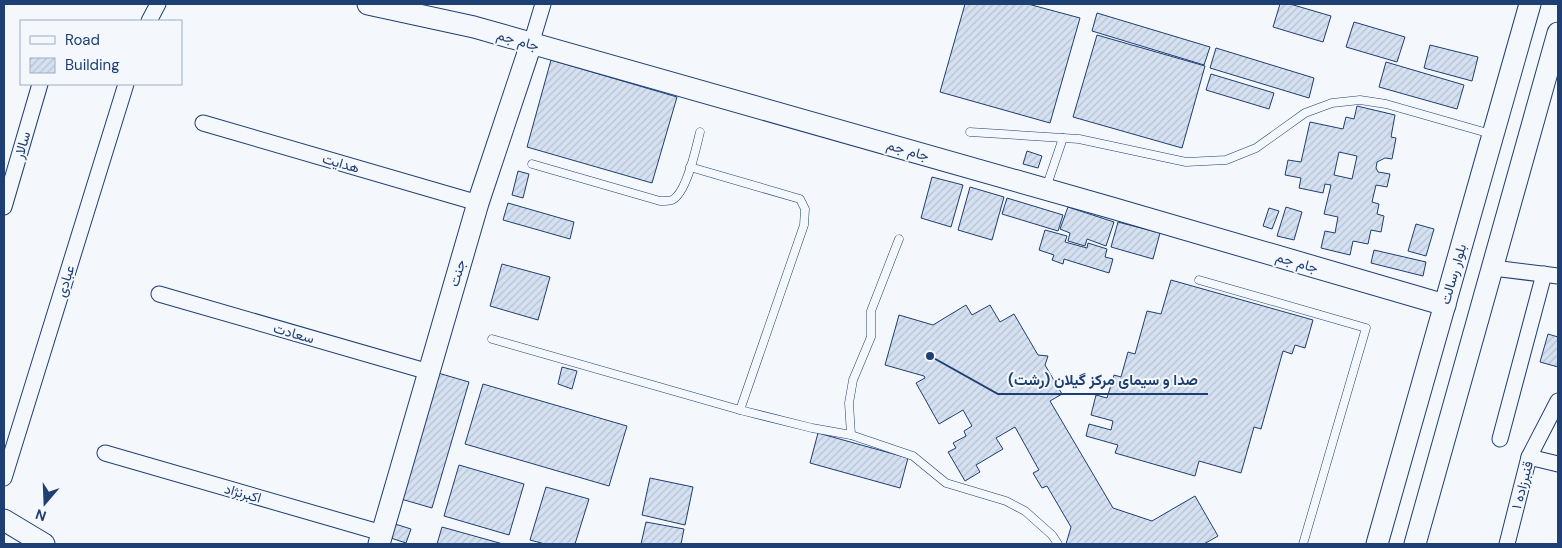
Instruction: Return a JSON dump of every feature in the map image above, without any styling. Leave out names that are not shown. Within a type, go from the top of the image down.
[{"type":"street","points":[[150,20],[158,4]]},
{"type":"street","name":"جام جم","points":[[368,4],[474,27],[1445,305]]},
{"type":"street","name":"جنت","points":[[380,539],[478,203],[543,4]]},
{"type":"street","name":"بلوار رسالت","points":[[1377,544],[1530,4]]},
{"type":"street","points":[[1415,544],[1558,33]]},
{"type":"street","name":"سالار","points":[[4,207],[40,85]]},
{"type":"street","name":"عبادی","points":[[4,478],[126,85]]},
{"type":"street","name":"هدایت","points":[[203,123],[478,203]]},
{"type":"street","points":[[1492,268],[1551,275],[1500,439]]},
{"type":"street","name":"سعادت","points":[[159,294],[429,372]]},
{"type":"street","name":"قنبرزاده ۱","points":[[1507,544],[1529,457],[1558,401]]},
{"type":"street","name":"اکبرنژاد","points":[[105,453],[380,539]]},
{"type":"street","points":[[1529,457],[1558,464]]},
{"type":"street","points":[[4,520],[44,544]]},
{"type":"lane","points":[[970,132],[1079,139],[1186,162],[1226,160],[1256,148],[1305,113],[1332,103],[1360,100],[1386,104],[1493,134]]},
{"type":"lane","points":[[532,164],[660,201],[671,201],[679,195],[684,184],[700,132]]},
{"type":"lane","points":[[1045,190],[1064,138]]},
{"type":"lane","points":[[690,167],[792,196],[800,199],[805,209],[804,225],[740,410]]},
{"type":"lane","points":[[851,435],[849,403],[852,380],[871,337],[871,311],[899,239]]},
{"type":"lane","points":[[1199,280],[1366,328],[1303,544]]},
{"type":"lane","points":[[492,339],[740,410],[812,428],[851,435],[913,456],[946,483],[1006,501],[1025,511],[1052,534],[1058,544]]},
{"type":"building","points":[[965,4],[1028,4],[1080,18],[1050,123],[940,92]]},
{"type":"building","points":[[1280,4],[1290,4],[1331,16],[1323,42],[1273,27]]},
{"type":"building","points":[[1097,13],[1210,47],[1204,65],[1092,31]]},
{"type":"building","points":[[1354,22],[1405,37],[1397,62],[1346,47]]},
{"type":"building","points":[[1097,35],[1205,66],[1182,148],[1073,117]]},
{"type":"building","points":[[1430,45],[1478,57],[1472,81],[1424,68]]},
{"type":"building","points":[[1216,48],[1314,78],[1309,98],[1210,68]]},
{"type":"building","points":[[551,60],[677,97],[652,183],[527,147]]},
{"type":"building","points":[[1386,62],[1464,85],[1457,109],[1379,87]]},
{"type":"building","points":[[1211,74],[1274,93],[1269,109],[1206,90]]},
{"type":"building","points":[[1357,106],[1395,115],[1391,137],[1396,138],[1392,159],[1385,158],[1377,162],[1376,168],[1378,172],[1390,174],[1387,187],[1376,185],[1372,202],[1379,204],[1377,214],[1384,216],[1381,232],[1371,230],[1368,244],[1353,241],[1350,255],[1321,248],[1325,231],[1335,233],[1338,217],[1324,214],[1331,185],[1325,184],[1323,193],[1299,188],[1301,178],[1285,175],[1288,160],[1301,162],[1310,122],[1343,129],[1346,117],[1354,119]],"holes":[[[1339,152],[1357,156],[1352,179],[1334,175]]]},
{"type":"building","points":[[1027,151],[1042,156],[1038,168],[1023,164]]},
{"type":"building","points":[[518,171],[529,174],[523,198],[512,195]]},
{"type":"building","points":[[932,177],[963,185],[951,227],[921,218]]},
{"type":"building","points":[[970,187],[1004,197],[992,240],[958,230]]},
{"type":"building","points":[[1007,198],[1063,215],[1058,231],[1002,214]]},
{"type":"building","points":[[508,203],[574,222],[570,239],[503,220]]},
{"type":"building","points":[[1068,207],[1114,222],[1106,246],[1087,239],[1085,246],[1068,241],[1070,233],[1060,229]]},
{"type":"building","points":[[1286,207],[1302,212],[1294,240],[1277,236]]},
{"type":"building","points":[[1269,208],[1279,211],[1272,229],[1263,226]]},
{"type":"building","points":[[1118,222],[1160,233],[1153,259],[1111,247]]},
{"type":"building","points":[[1416,224],[1434,229],[1426,256],[1408,251]]},
{"type":"building","points":[[1045,230],[1067,236],[1065,242],[1087,248],[1088,243],[1107,249],[1105,257],[1113,259],[1109,273],[1064,259],[1063,264],[1052,260],[1054,255],[1039,250]]},
{"type":"building","points":[[1374,250],[1426,262],[1423,276],[1371,263]]},
{"type":"building","points":[[502,264],[550,277],[538,320],[490,306]]},
{"type":"building","points":[[1171,280],[1313,320],[1305,348],[1295,345],[1292,354],[1283,351],[1261,429],[1254,427],[1241,473],[1199,461],[1195,476],[1115,453],[1118,445],[1086,436],[1089,424],[1111,430],[1113,421],[1091,415],[1096,395],[1107,398],[1114,375],[1121,377],[1128,352],[1135,354],[1147,311],[1161,314]]},
{"type":"building","points":[[966,305],[972,315],[990,305],[1000,322],[1014,314],[1038,355],[1048,356],[1045,365],[1062,394],[1050,401],[1113,508],[1152,521],[1195,496],[1218,536],[1204,544],[1066,544],[1071,527],[1047,486],[1042,488],[1033,473],[1039,470],[1015,427],[996,438],[1003,449],[976,465],[980,472],[965,481],[948,452],[956,448],[953,443],[966,436],[964,431],[972,426],[963,410],[939,424],[916,383],[925,378],[924,376],[885,365],[899,315],[933,325]]},
{"type":"building","points":[[1548,334],[1558,337],[1558,367],[1540,362]]},
{"type":"building","points":[[562,367],[577,371],[572,389],[558,384]]},
{"type":"building","points":[[438,373],[469,382],[432,508],[401,499]]},
{"type":"building","points":[[483,384],[627,426],[609,486],[465,444]]},
{"type":"building","points":[[818,433],[908,458],[900,488],[810,463]]},
{"type":"building","points":[[459,465],[524,484],[509,535],[444,516]]},
{"type":"building","points":[[650,478],[693,487],[685,525],[642,515]]},
{"type":"building","points":[[546,487],[589,499],[575,544],[545,544],[530,540]]},
{"type":"building","points":[[646,522],[684,529],[681,544],[641,544]]},
{"type":"building","points":[[395,524],[411,529],[406,543],[391,538]]},
{"type":"building","points":[[442,527],[503,544],[437,544]]},
{"type":"place","name":"صدا و سیمای مرکز گیلان (رشت)","points":[[930,356]]}]
